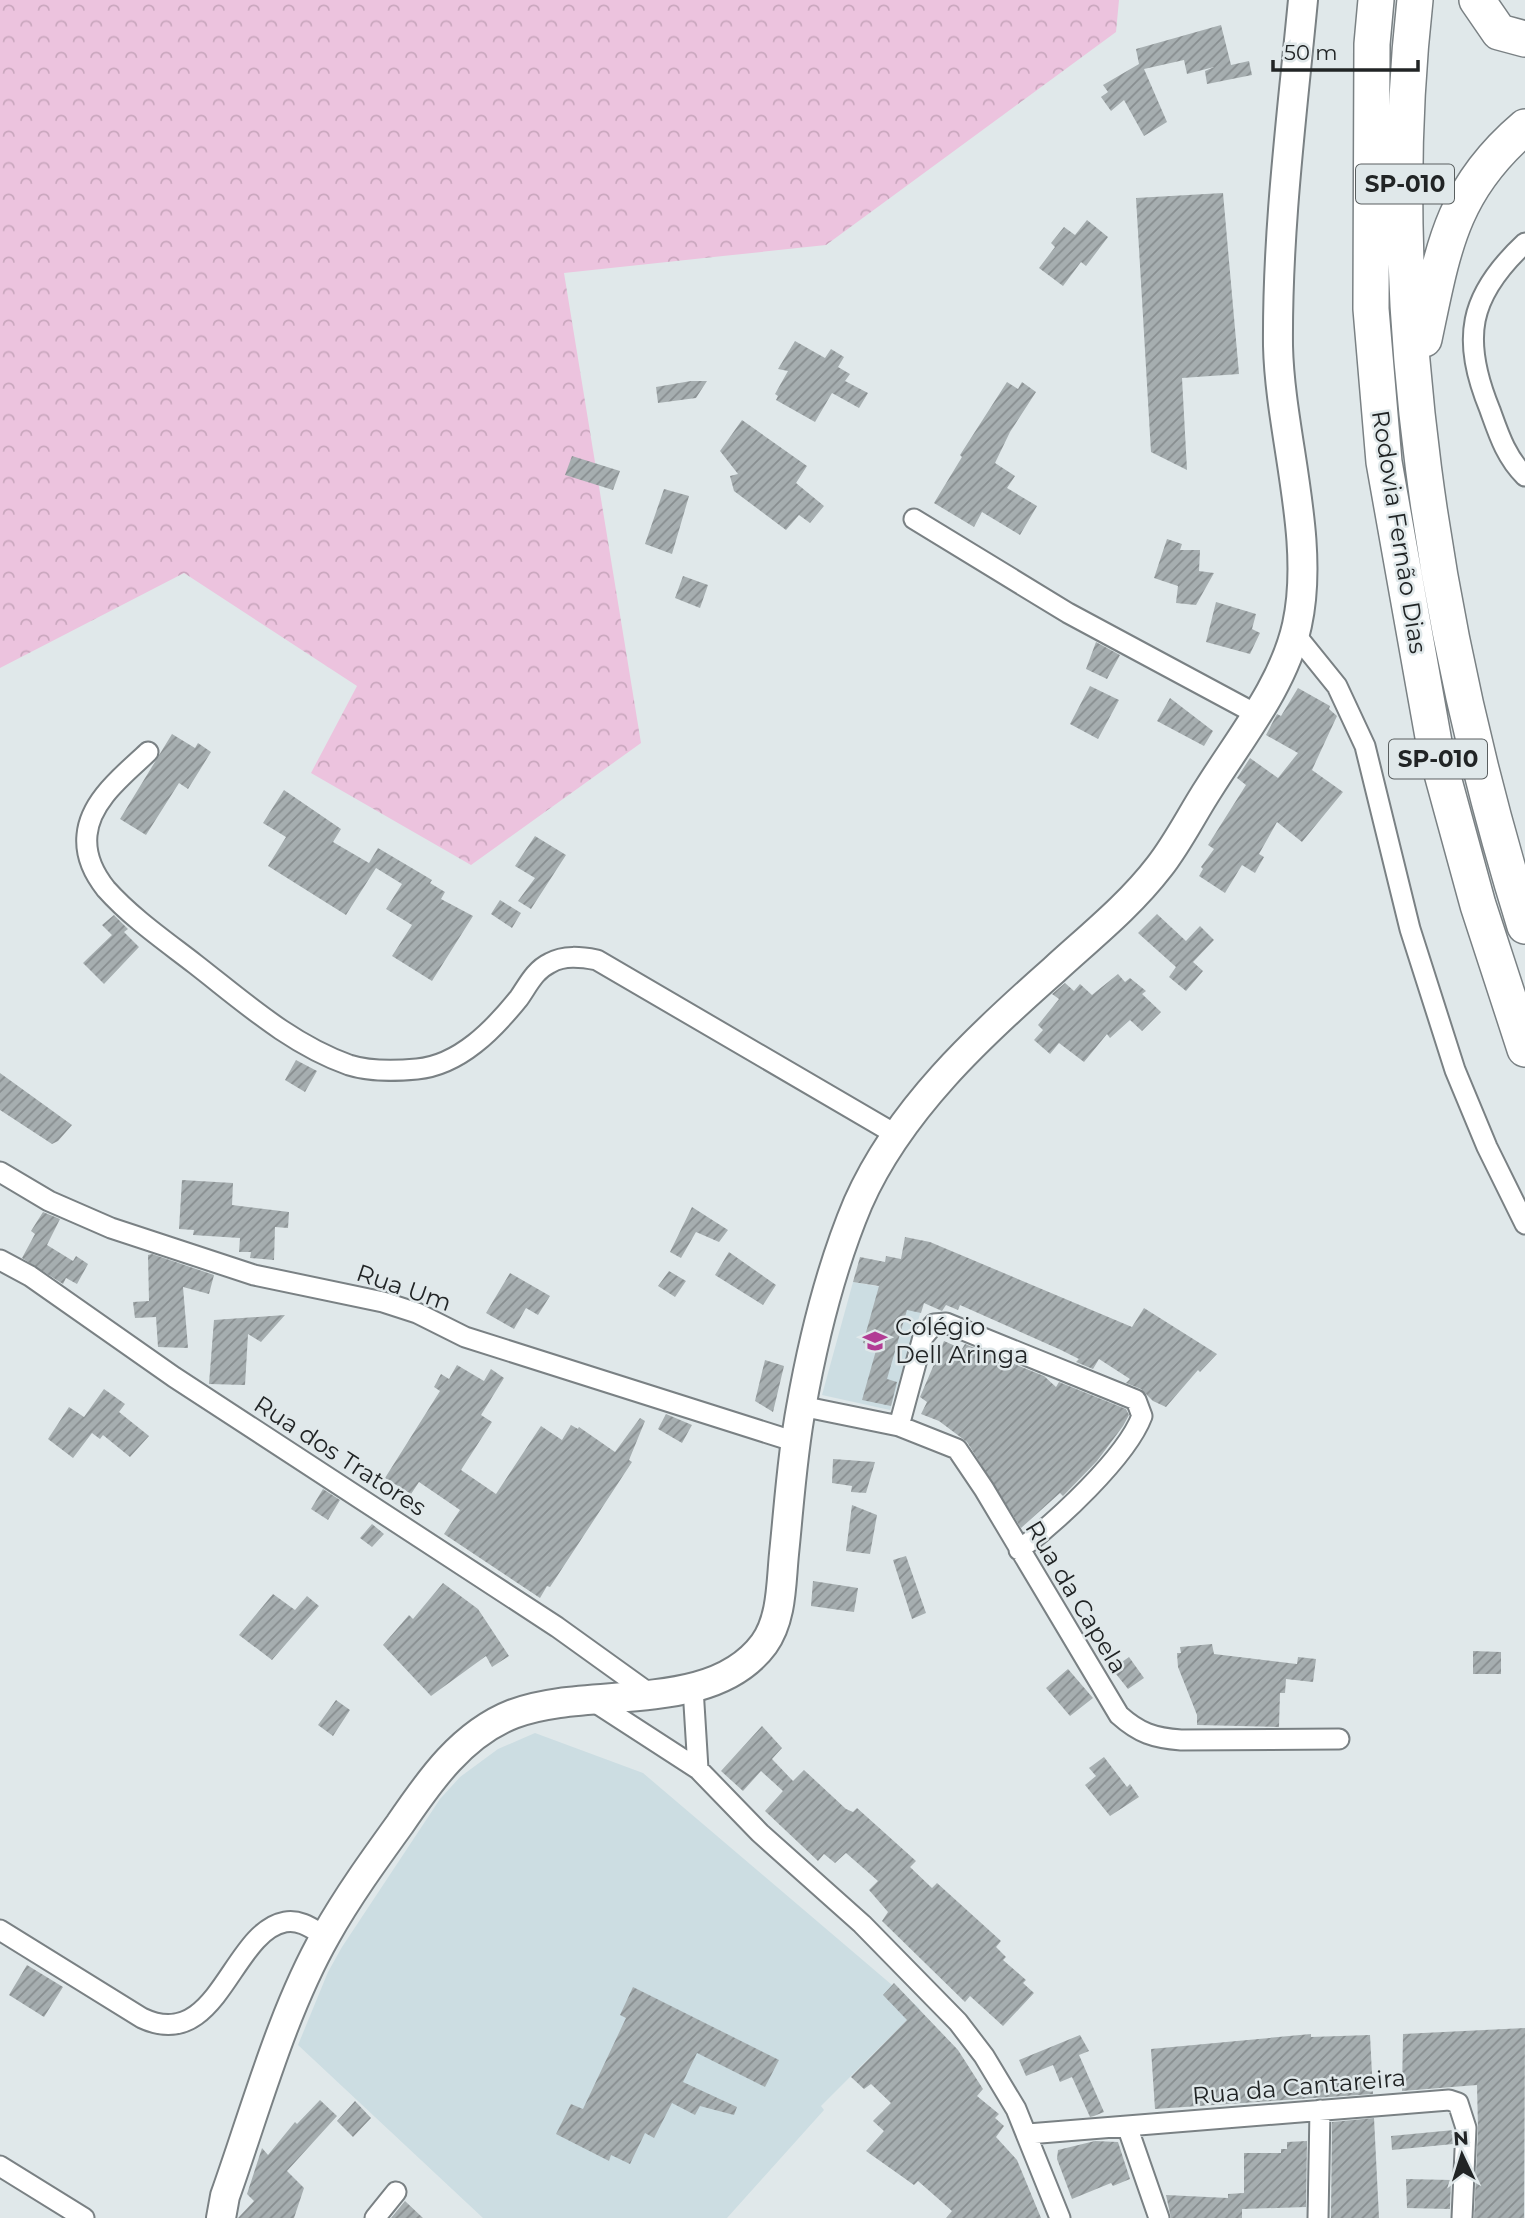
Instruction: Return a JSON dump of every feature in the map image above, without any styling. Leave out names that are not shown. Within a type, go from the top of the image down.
[{"type":"highway","points":[[1353,0],[1359,22],[1372,44]]},
{"type":"highway","name":"Rodovia Fernão Dias","points":[[1376,0],[1372,44],[1371,309],[1384,462],[1435,748],[1478,905],[1525,1049]]},
{"type":"highway","name":"Rodovia Fernão Dias","points":[[1415,0],[1410,48],[1404,230],[1412,368],[1441,582],[1472,737],[1525,926]]},
{"type":"highway","points":[[1477,0],[1499,32],[1525,39]]},
{"type":"highway","points":[[1412,368],[1423,343],[1439,259],[1456,214],[1488,162],[1525,127]]},
{"type":"main road","points":[[221,2218],[225,2196],[300,1987],[325,1936],[431,1778],[486,1727],[514,1714],[544,1705],[590,1699],[653,1696],[693,1688],[736,1669],[760,1650],[777,1617],[801,1406],[836,1264],[859,1203],[895,1134],[968,1051],[1119,912],[1161,865],[1277,678],[1295,634],[1302,598],[1301,558],[1278,354],[1280,229],[1303,0]]},
{"type":"street","points":[[1525,243],[1500,266],[1489,282],[1478,304],[1473,326],[1478,385],[1505,450],[1525,476]]},
{"type":"street","points":[[914,519],[1068,613],[1256,714]]},
{"type":"street","points":[[1295,634],[1337,686],[1365,746],[1410,929],[1455,1070],[1487,1147],[1525,1224]]},
{"type":"street","points":[[148,752],[111,787],[95,811],[87,834],[93,869],[105,888],[133,916],[288,1037],[348,1064],[371,1070],[421,1069],[453,1058],[485,1035],[503,1017],[535,975],[549,963],[560,959],[588,958],[597,960],[895,1134]]},
{"type":"street","name":"Rua Um","points":[[0,1172],[48,1200],[111,1228],[254,1275],[383,1302],[417,1313],[465,1337],[796,1442]]},
{"type":"street","name":"Rua dos Tratores","points":[[0,1260],[30,1276],[174,1377],[556,1626],[653,1696]]},
{"type":"street","points":[[899,1426],[923,1337],[934,1324],[946,1323],[1136,1400],[1142,1416],[1137,1431],[1096,1479],[1020,1550]]},
{"type":"street","name":"Rua da Capela","points":[[801,1406],[899,1426],[948,1443],[957,1449],[1119,1715],[1135,1729],[1155,1738],[1181,1740],[1339,1739]]},
{"type":"street","points":[[693,1688],[698,1769]]},
{"type":"street","points":[[590,1699],[698,1769],[760,1833],[862,1924],[958,2022],[984,2056],[1028,2134],[1060,2218]]},
{"type":"street","points":[[0,1930],[142,2018],[156,2025],[170,2026],[193,2018],[271,1928],[294,1922],[325,1936]]},
{"type":"street","name":"Rua da Cantareira","points":[[1028,2134],[1448,2100],[1458,2103],[1466,2128],[1462,2218]]},
{"type":"street","points":[[1318,2218],[1320,2110]]},
{"type":"street","points":[[1127,2126],[1159,2218]]},
{"type":"street","points":[[0,2166],[83,2218]]},
{"type":"street","points":[[374,2218],[396,2192]]},
{"type":"shaded area","name":"Colégio Dell Aringa","points":[[853,1282],[926,1295],[890,1410],[822,1395]]},
{"type":"shaded area","points":[[535,1733],[643,1773],[919,2008],[821,2106],[824,2110],[727,2218],[483,2218],[298,2045],[328,1972],[342,1947],[440,1799],[460,1777],[498,1749]]},
{"type":"green space","points":[[0,0],[1119,0],[1116,32],[826,245],[564,273],[641,743],[471,865],[311,773],[357,686],[184,573],[0,668]]},
{"type":"building","points":[[1221,25],[1231,65],[1249,61],[1252,75],[1207,84],[1205,71],[1214,67],[1187,74],[1184,60],[1144,69],[1167,122],[1144,136],[1124,100],[1111,111],[1101,97],[1108,92],[1103,85],[1139,64],[1136,49]]},
{"type":"building","points":[[1223,193],[1239,374],[1182,378],[1187,470],[1151,452],[1136,198]]},
{"type":"building","points":[[1087,220],[1108,237],[1086,266],[1081,262],[1063,286],[1039,268],[1055,247],[1051,243],[1064,227],[1075,235]]},
{"type":"building","points":[[795,341],[825,358],[831,349],[844,357],[838,367],[850,374],[845,381],[868,393],[859,408],[832,393],[815,422],[776,400],[778,396],[775,394],[788,371],[778,369]]},
{"type":"building","points":[[707,381],[696,398],[658,403],[656,387]]},
{"type":"building","points":[[1007,382],[1018,389],[1022,382],[1036,392],[1010,432],[995,463],[1015,476],[1007,488],[1037,506],[1020,535],[982,512],[974,527],[934,503],[962,457],[960,455]]},
{"type":"building","points":[[742,420],[807,466],[796,483],[824,506],[810,523],[799,515],[786,530],[734,491],[730,476],[738,474],[720,451]]},
{"type":"building","points":[[572,456],[620,471],[613,490],[565,475]]},
{"type":"building","points":[[664,489],[689,496],[672,554],[645,544]]},
{"type":"building","points":[[1167,539],[1182,544],[1180,550],[1200,550],[1199,571],[1214,573],[1196,605],[1176,603],[1178,586],[1154,578]]},
{"type":"building","points":[[683,576],[708,585],[700,608],[675,598]]},
{"type":"building","points":[[1216,602],[1256,614],[1252,629],[1260,633],[1250,654],[1206,642]]},
{"type":"building","points":[[1096,642],[1120,655],[1107,679],[1086,669]]},
{"type":"building","points":[[1090,686],[1119,700],[1098,739],[1070,724]]},
{"type":"building","points":[[1298,688],[1330,706],[1329,709],[1337,716],[1312,770],[1343,792],[1302,842],[1277,822],[1259,854],[1264,857],[1255,873],[1242,865],[1225,893],[1199,876],[1203,869],[1201,867],[1214,849],[1208,845],[1246,785],[1237,778],[1250,758],[1278,778],[1298,753],[1266,735],[1277,714],[1281,716]]},
{"type":"building","points":[[1170,698],[1213,731],[1204,746],[1157,721]]},
{"type":"building","points":[[172,734],[195,748],[198,743],[211,752],[188,789],[179,783],[146,835],[120,819]]},
{"type":"building","points":[[284,790],[341,829],[333,842],[369,863],[378,848],[432,880],[430,883],[445,892],[441,899],[473,916],[432,981],[392,956],[412,925],[386,909],[402,884],[376,868],[346,915],[268,866],[286,837],[263,823]]},
{"type":"building","points":[[535,836],[566,855],[531,909],[518,901],[535,878],[515,866]]},
{"type":"building","points":[[500,900],[521,913],[512,928],[491,914]]},
{"type":"building","points":[[1157,914],[1186,941],[1200,926],[1214,940],[1193,962],[1203,971],[1186,991],[1169,977],[1176,967],[1138,933]]},
{"type":"building","points":[[114,915],[128,929],[124,932],[139,947],[104,984],[83,963],[112,935],[102,925]]},
{"type":"building","points":[[1118,974],[1125,982],[1130,978],[1146,991],[1142,994],[1161,1012],[1142,1031],[1130,1020],[1110,1038],[1107,1034],[1084,1062],[1059,1043],[1050,1054],[1034,1040],[1043,1030],[1038,1025],[1059,999],[1052,994],[1065,983],[1074,991],[1080,984],[1092,995]]},
{"type":"building","points":[[296,1060],[317,1071],[305,1092],[285,1080]]},
{"type":"building","points":[[0,1073],[72,1125],[58,1141],[52,1144],[0,1110]]},
{"type":"building","points":[[182,1180],[233,1183],[232,1205],[289,1212],[288,1228],[275,1227],[274,1260],[250,1258],[251,1252],[239,1252],[240,1238],[193,1235],[194,1230],[179,1229]]},
{"type":"building","points":[[692,1207],[728,1230],[719,1242],[696,1232],[681,1258],[670,1252]]},
{"type":"building","points":[[43,1212],[60,1219],[47,1245],[73,1261],[76,1256],[88,1264],[77,1284],[66,1278],[63,1284],[22,1258],[35,1234],[31,1231]]},
{"type":"building","points":[[905,1237],[930,1242],[1132,1327],[1144,1308],[1217,1354],[1200,1372],[1198,1370],[1166,1407],[1153,1401],[1141,1389],[1126,1383],[1130,1379],[1099,1359],[1093,1369],[1076,1362],[1079,1359],[1061,1350],[960,1305],[958,1310],[946,1305],[942,1311],[924,1303],[921,1313],[907,1310],[887,1379],[897,1382],[891,1406],[862,1400],[877,1347],[863,1343],[879,1286],[853,1282],[860,1257],[885,1262],[886,1256],[901,1259]]},
{"type":"building","points":[[729,1252],[776,1285],[763,1305],[715,1275]]},
{"type":"building","points":[[152,1254],[214,1275],[209,1294],[183,1287],[188,1348],[158,1347],[156,1317],[135,1318],[133,1302],[149,1301],[148,1255]]},
{"type":"building","points":[[669,1271],[686,1281],[675,1297],[658,1286]]},
{"type":"building","points":[[510,1273],[550,1296],[538,1315],[526,1308],[514,1329],[486,1313]]},
{"type":"building","points":[[285,1315],[261,1342],[248,1334],[245,1385],[209,1384],[214,1320]]},
{"type":"building","points":[[944,1341],[962,1349],[965,1344],[1044,1376],[1056,1387],[1059,1382],[1126,1409],[1129,1415],[1097,1461],[1063,1496],[1060,1493],[1021,1528],[967,1442],[939,1421],[921,1414],[927,1402],[920,1397]]},
{"type":"building","points":[[765,1360],[784,1366],[773,1412],[755,1401]]},
{"type":"building","points":[[457,1365],[484,1381],[491,1369],[504,1378],[481,1415],[492,1422],[461,1470],[496,1494],[541,1426],[562,1440],[571,1425],[578,1429],[579,1427],[615,1452],[640,1418],[645,1421],[629,1460],[632,1462],[550,1587],[547,1586],[540,1598],[444,1534],[460,1510],[419,1482],[411,1494],[385,1478],[440,1391],[434,1387],[441,1374],[449,1379]]},
{"type":"building","points":[[104,1389],[125,1404],[119,1412],[149,1436],[130,1457],[103,1435],[100,1439],[92,1433],[73,1458],[48,1439],[69,1407],[84,1417]]},
{"type":"building","points":[[666,1414],[692,1425],[682,1443],[658,1429]]},
{"type":"building","points":[[833,1459],[875,1462],[866,1493],[851,1492],[852,1486],[832,1483]]},
{"type":"building","points":[[323,1489],[340,1500],[328,1520],[311,1509]]},
{"type":"building","points":[[852,1505],[877,1515],[870,1554],[846,1551]]},
{"type":"building","points":[[372,1524],[384,1534],[372,1547],[360,1538]]},
{"type":"building","points":[[906,1556],[926,1613],[912,1619],[893,1560]]},
{"type":"building","points":[[813,1581],[858,1588],[854,1612],[811,1606]]},
{"type":"building","points":[[443,1583],[478,1609],[509,1656],[492,1667],[486,1656],[431,1696],[383,1645],[409,1615],[413,1619]]},
{"type":"building","points":[[273,1594],[295,1610],[307,1596],[319,1606],[272,1660],[239,1635]]},
{"type":"building","points":[[1212,1644],[1214,1654],[1297,1664],[1298,1657],[1316,1659],[1313,1682],[1286,1679],[1285,1693],[1280,1693],[1279,1727],[1197,1725],[1197,1715],[1178,1667],[1177,1653],[1181,1653],[1180,1647]]},
{"type":"building","points":[[1473,1651],[1501,1652],[1501,1674],[1473,1674]]},
{"type":"building","points":[[1129,1657],[1144,1678],[1128,1689],[1112,1669]]},
{"type":"building","points":[[1068,1669],[1093,1698],[1070,1716],[1046,1688]]},
{"type":"building","points":[[336,1700],[350,1710],[333,1736],[318,1725]]},
{"type":"building","points":[[762,1726],[782,1748],[772,1759],[793,1781],[804,1770],[846,1809],[853,1812],[857,1808],[916,1861],[910,1867],[932,1888],[937,1883],[1001,1941],[996,1947],[1006,1957],[1003,1960],[1026,1980],[1023,1983],[1034,1993],[1003,2026],[970,1996],[965,2002],[882,1921],[888,1912],[869,1890],[878,1881],[846,1853],[835,1863],[824,1854],[818,1861],[765,1811],[783,1791],[761,1771],[743,1791],[721,1771]]},
{"type":"building","points":[[1104,1757],[1127,1787],[1130,1784],[1139,1797],[1110,1816],[1085,1785],[1096,1776],[1089,1768]]},
{"type":"building","points":[[27,1965],[63,1987],[44,2017],[9,1995]]},
{"type":"building","points":[[894,1983],[958,2050],[983,2089],[977,2096],[999,2114],[995,2118],[1004,2126],[996,2137],[1017,2160],[1041,2218],[946,2218],[952,2211],[918,2181],[914,2185],[866,2151],[884,2131],[873,2121],[891,2103],[871,2084],[864,2089],[851,2077],[907,2020],[883,1995]]},
{"type":"building","points":[[633,1987],[779,2060],[765,2087],[697,2053],[683,2082],[737,2107],[734,2115],[700,2106],[695,2115],[672,2103],[654,2138],[645,2133],[630,2164],[611,2155],[609,2161],[556,2134],[571,2104],[583,2109],[626,2018],[620,2015]]},
{"type":"building","points":[[1525,2028],[1524,2218],[1474,2218],[1477,2085],[1402,2091],[1403,2034]]},
{"type":"building","points":[[1311,2034],[1311,2037],[1370,2035],[1373,2094],[1155,2109],[1151,2049]]},
{"type":"building","points":[[1080,2035],[1089,2051],[1079,2055],[1104,2112],[1090,2117],[1072,2077],[1060,2082],[1053,2065],[1026,2076],[1019,2060]]},
{"type":"building","points":[[320,2100],[337,2116],[287,2171],[304,2188],[294,2218],[238,2218],[254,2201],[247,2194],[262,2148],[268,2155],[295,2122],[297,2124]]},
{"type":"building","points":[[355,2101],[371,2118],[353,2137],[337,2121]]},
{"type":"building","points":[[1374,2118],[1379,2218],[1331,2218],[1332,2122]]},
{"type":"building","points":[[1454,2130],[1453,2144],[1392,2150],[1391,2136]]},
{"type":"building","points":[[1095,2141],[1118,2142],[1130,2179],[1113,2186],[1111,2183],[1072,2199],[1057,2159],[1058,2150]]},
{"type":"building","points":[[1307,2141],[1306,2207],[1242,2209],[1242,2218],[1171,2218],[1166,2195],[1228,2198],[1228,2194],[1244,2193],[1244,2153],[1281,2153],[1281,2149],[1287,2149],[1287,2142]]},
{"type":"building","points":[[1406,2179],[1451,2180],[1450,2209],[1407,2208]]},
{"type":"building","points":[[405,2201],[423,2218],[391,2218]]},
{"type":"place","name":"Colégio Dell Aringa","points":[[875,1341]]}]
